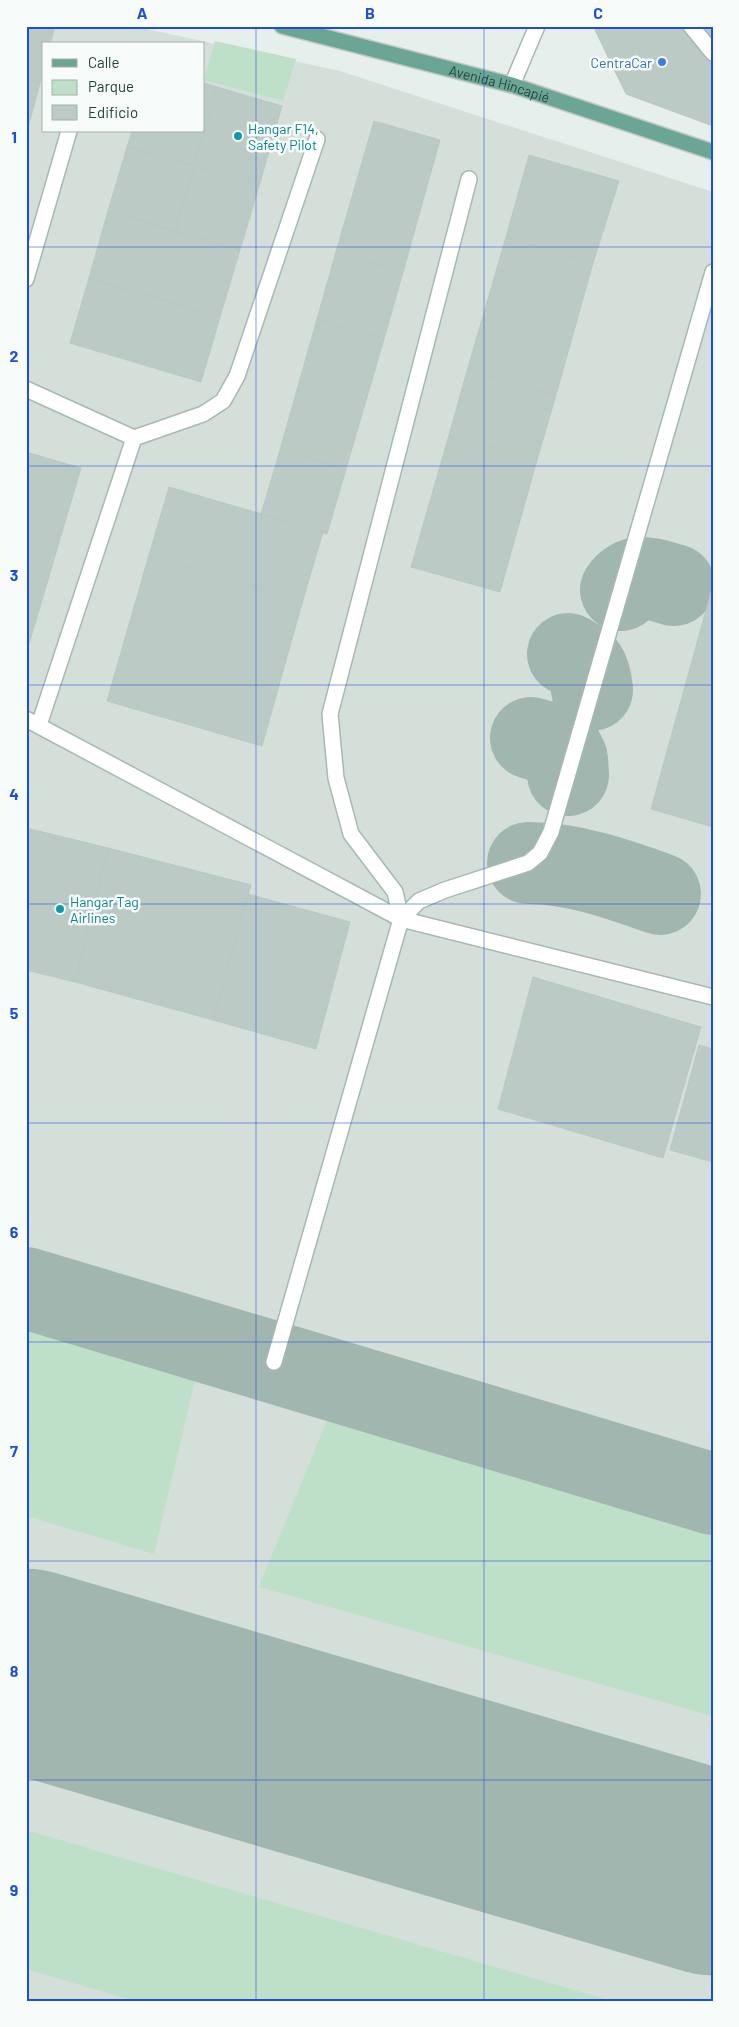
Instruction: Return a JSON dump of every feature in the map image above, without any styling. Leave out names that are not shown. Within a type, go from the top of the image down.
[{"type":"main road","name":"Avenida Hincapié","points":[[282,26],[512,85],[713,152]]},
{"type":"street","points":[[512,85],[537,26]]},
{"type":"street","points":[[691,26],[713,53]]},
{"type":"street","points":[[26,279],[70,132]]},
{"type":"street","points":[[26,389],[134,438],[203,414],[223,401],[237,376],[317,140]]},
{"type":"street","points":[[274,1362],[401,919],[395,892],[351,834],[336,778],[330,714],[470,179]]},
{"type":"street","points":[[401,919],[419,901],[445,890],[528,863],[540,853],[551,832],[713,272]]},
{"type":"street","points":[[134,438],[32,722],[401,919],[713,997]]},
{"type":"shaded area","points":[[26,26],[133,26],[340,71],[713,192],[713,2001],[26,2001]]},
{"type":"green space","points":[[215,41],[296,59],[283,101],[205,80]]},
{"type":"green space","points":[[26,1326],[196,1377],[154,1554],[26,1516]]},
{"type":"green space","points":[[327,1420],[713,1534],[712,1716],[259,1587]]},
{"type":"green space","points":[[26,1830],[612,2001],[134,2001],[26,1969]]},
{"type":"building","points":[[26,26],[55,26],[51,42],[42,42],[42,75],[26,135]]},
{"type":"building","name":"CentraCar","points":[[597,26],[713,26],[713,126],[626,94],[595,30]]},
{"type":"building","points":[[205,83],[217,87],[205,128]]},
{"type":"building","name":"Hangar F14, Safety Pilot","points":[[217,87],[282,106],[259,186],[194,166]]},
{"type":"building","points":[[374,121],[440,140],[403,272],[336,252]]},
{"type":"building","points":[[132,132],[204,132],[194,166],[127,147]]},
{"type":"building","points":[[127,147],[194,166],[175,231],[108,211]]},
{"type":"building","points":[[529,155],[619,181],[593,263],[506,237]]},
{"type":"building","points":[[194,166],[259,186],[240,250],[175,231]]},
{"type":"building","points":[[108,211],[240,250],[220,317],[89,278]]},
{"type":"building","points":[[506,237],[593,263],[556,395],[467,371]]},
{"type":"building","points":[[336,252],[403,272],[384,339],[317,319]]},
{"type":"building","points":[[89,278],[220,317],[201,382],[70,343]]},
{"type":"building","points":[[317,319],[384,339],[346,469],[280,450]]},
{"type":"building","points":[[467,371],[556,395],[537,460],[449,435]]},
{"type":"building","points":[[449,435],[537,460],[500,592],[411,567]]},
{"type":"building","points":[[280,450],[346,469],[327,534],[261,514]]},
{"type":"building","points":[[26,452],[81,468],[29,644],[26,643]]},
{"type":"building","points":[[169,487],[323,532],[303,600],[149,555]]},
{"type":"building","points":[[149,555],[303,600],[262,746],[107,701]]},
{"type":"building","points":[[713,585],[713,827],[651,809]]},
{"type":"building","name":"Hangar Tag Airlines","points":[[26,828],[108,848],[75,982],[26,970]]},
{"type":"building","points":[[108,848],[251,885],[213,1020],[75,982]]},
{"type":"building","points":[[248,894],[350,922],[316,1049],[213,1020]]},
{"type":"building","points":[[533,977],[701,1027],[663,1158],[498,1109]]},
{"type":"building","points":[[699,1045],[713,1049],[713,1162],[670,1150]]},
{"type":"taxiway","points":[[621,590],[626,584],[638,578],[652,579],[674,585]]},
{"type":"taxiway","points":[[568,654],[586,668],[590,676],[592,690]]},
{"type":"taxiway","points":[[531,738],[561,747],[567,759],[568,775]]},
{"type":"taxiway","points":[[528,863],[578,869],[660,894]]},
{"type":"taxiway","points":[[26,1288],[713,1494]]},
{"type":"taxiway","points":[[26,1721],[93,1691]]},
{"type":"runway","points":[[26,1671],[713,1873]]},
{"type":"place","name":"CentraCar","points":[[662,62]]},
{"type":"place","name":"Hangar F14, Safety Pilot","points":[[238,136]]},
{"type":"place","name":"Hangar Tag Airlines","points":[[60,909]]}]
